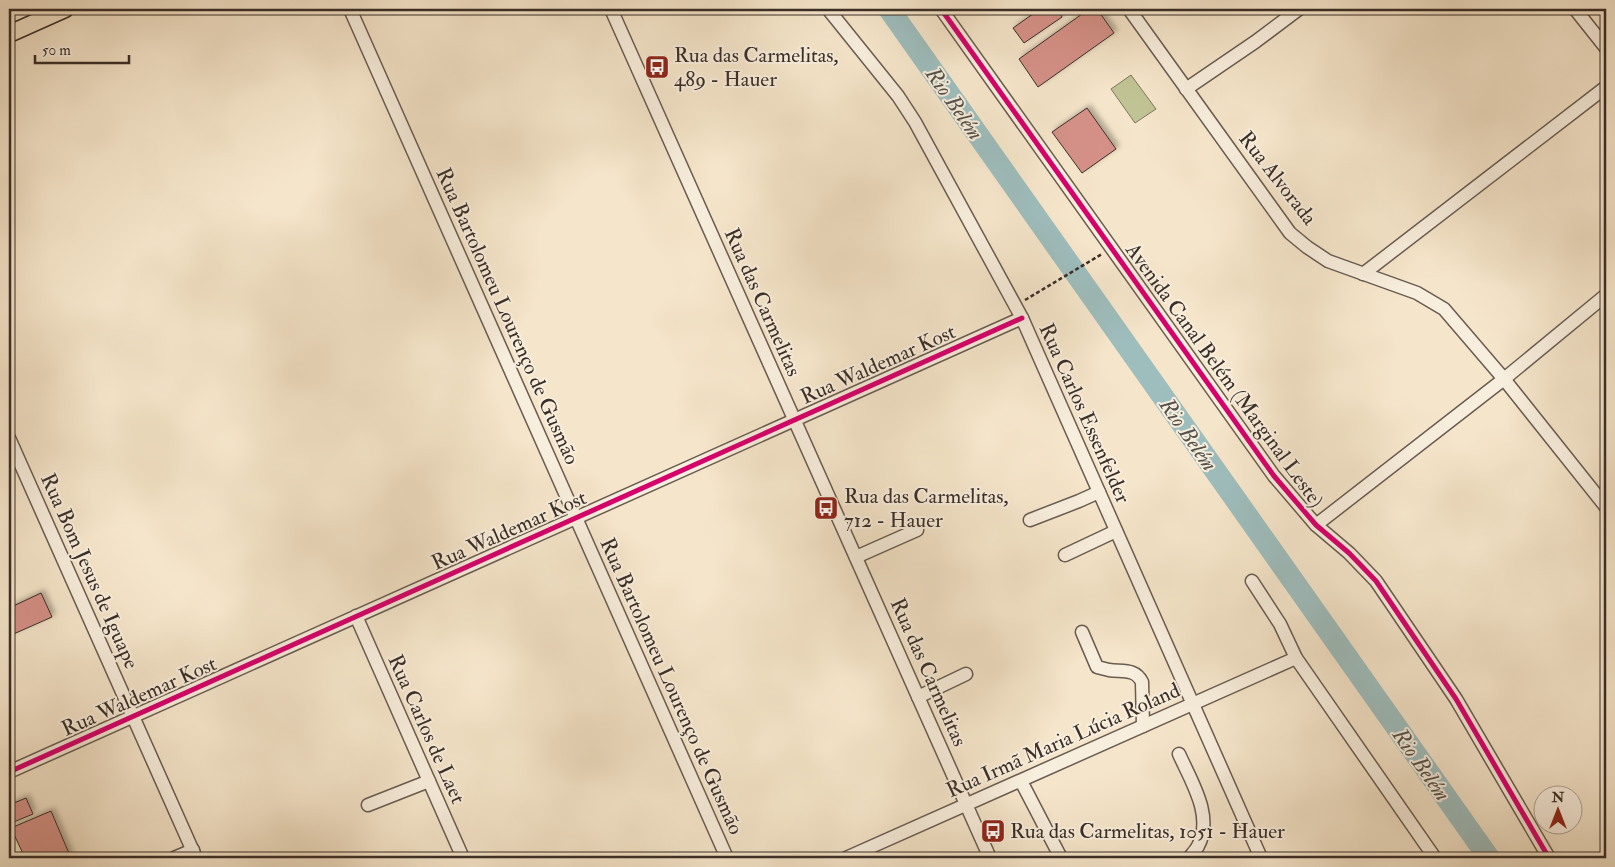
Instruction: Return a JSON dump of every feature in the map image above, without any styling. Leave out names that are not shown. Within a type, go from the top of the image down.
[{"type":"main road","points":[[9,34],[65,9]]},
{"type":"street","name":"Rua Bartolomeu Lourenço de Gusmão","points":[[350,9],[727,858]]},
{"type":"street","name":"Rua das Carmelitas","points":[[611,9],[990,858]]},
{"type":"street","name":"Rua Carlos Essenfelder","points":[[828,9],[898,96],[915,122],[1016,306],[1261,858]]},
{"type":"street","name":"Avenida Canal Belém (Marginal Leste)","points":[[941,9],[1274,476],[1316,525],[1349,553],[1376,581],[1456,699],[1549,858]]},
{"type":"street","name":"Rua Alvorada","points":[[1129,9],[1290,233],[1328,261],[1417,293],[1444,310],[1504,379],[1606,507]]},
{"type":"street","points":[[1186,89],[1255,42],[1299,9]]},
{"type":"street","points":[[1574,9],[1606,48]]},
{"type":"street","points":[[1363,274],[1606,87]]},
{"type":"street","points":[[1316,525],[1504,379],[1606,294]]},
{"type":"street","name":"Rua Waldemar Kost","points":[[9,772],[1022,318]]},
{"type":"street","name":"Rua Bom Jesus de Iguape","points":[[9,438],[195,854]]},
{"type":"street","points":[[1030,520],[1098,492]]},
{"type":"street","points":[[856,557],[916,530]]},
{"type":"street","points":[[1065,555],[1116,531]]},
{"type":"street","points":[[1252,581],[1280,624],[1296,658],[1435,858]]},
{"type":"street","name":"Rua Carlos de Laet","points":[[356,616],[463,858]]},
{"type":"street","points":[[1082,632],[1097,667],[1135,673],[1140,678],[1142,682],[1143,726]]},
{"type":"street","name":"Rua Irmã Maria Lúcia Roland","points":[[846,858],[1296,658]]},
{"type":"street","points":[[918,697],[966,674]]},
{"type":"street","points":[[1179,754],[1203,809],[1203,829],[1198,846],[1189,858]]},
{"type":"street","points":[[368,805],[429,781]]},
{"type":"street","points":[[1021,781],[1061,858]]},
{"type":"street","points":[[174,858],[195,854]]},
{"type":"path","points":[[1016,306],[1090,261]]},
{"type":"green space","points":[[1131,75],[1156,109],[1135,123],[1111,89]]},
{"type":"building","points":[[1040,9],[1057,9],[1062,17],[1024,43],[1013,28]]},
{"type":"building","points":[[1089,9],[1097,9],[1114,33],[1038,87],[1019,59]]},
{"type":"building","points":[[1087,108],[1116,149],[1082,173],[1052,132]]},
{"type":"building","points":[[41,593],[52,617],[9,636],[9,608]]},
{"type":"building","points":[[26,798],[33,814],[9,824],[9,805]]},
{"type":"building","points":[[51,811],[71,858],[25,858],[11,828]]},
{"type":"waterway","name":"Rio Belém","points":[[889,9],[1489,858]]},
{"type":"cycle path","points":[[941,9],[1274,476],[1316,525],[1349,553],[1376,581],[1456,699],[1549,858]]},
{"type":"cycle path","points":[[9,772],[1022,318]]},
{"type":"place","name":"Rua das Carmelitas, 489 - Hauer","points":[[657,67]]},
{"type":"place","name":"Rua das Carmelitas, 712 - Hauer","points":[[826,508]]},
{"type":"place","name":"Rua das Carmelitas, 1051 - Hauer","points":[[993,831]]}]
